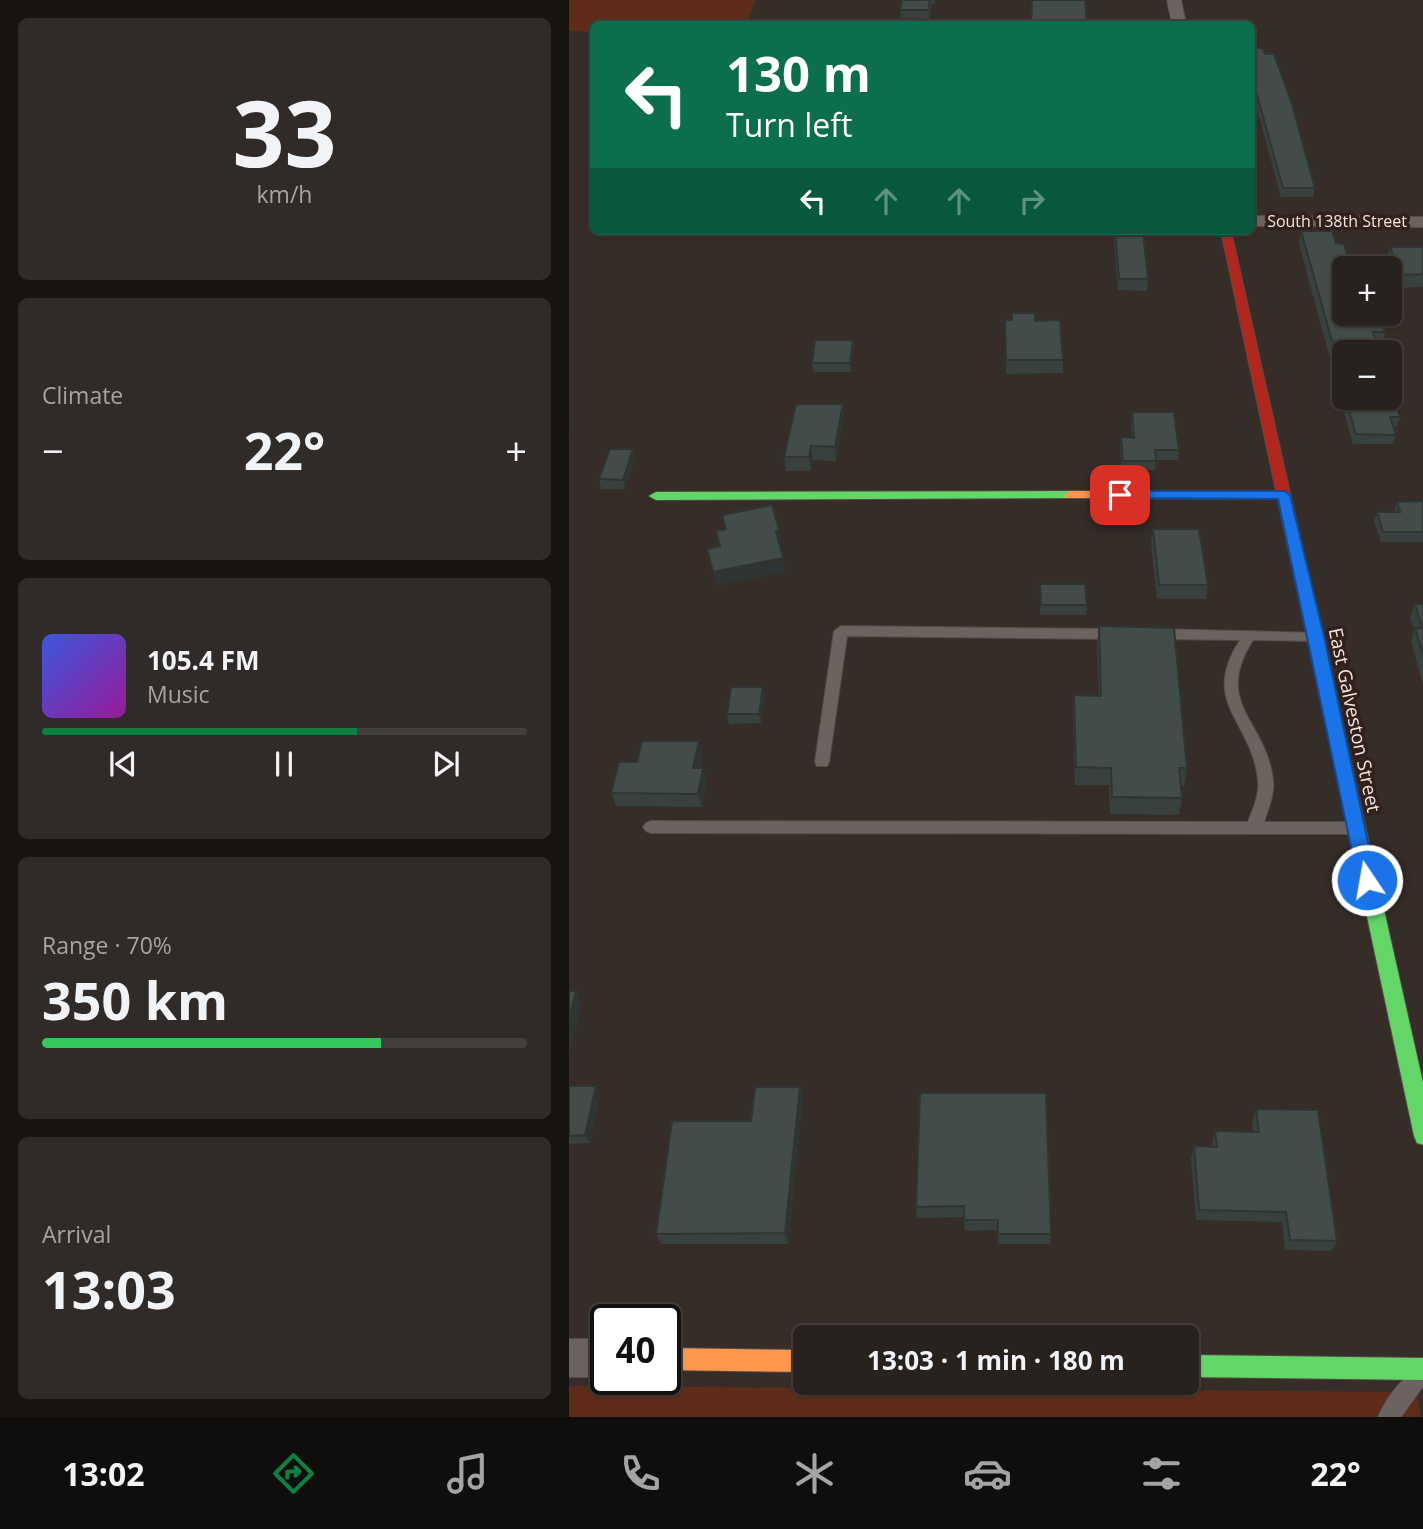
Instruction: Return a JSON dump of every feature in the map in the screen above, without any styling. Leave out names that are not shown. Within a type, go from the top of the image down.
[{"type":"street","points":[[1174,0],[1178,21]]},
{"type":"street","name":"South 138th Street","points":[[1255,221],[1423,222]]},
{"type":"street","name":"East Galveston Street","points":[[1227,235],[1423,1136]]},
{"type":"street","points":[[656,496],[1284,495]]},
{"type":"street","points":[[569,1358],[590,1358]]},
{"type":"street","points":[[681,1359],[793,1361]]},
{"type":"street","points":[[1199,1366],[1423,1370]]},
{"type":"lane","points":[[822,762],[841,631],[1316,636]]},
{"type":"lane","points":[[1249,636],[1234,656],[1228,684],[1237,712],[1260,751],[1267,784],[1254,828]]},
{"type":"lane","points":[[651,827],[1355,828]]},
{"type":"lane","points":[[1388,1417],[1423,1370]]},
{"type":"shaded area","points":[[569,0],[755,0],[748,21],[590,21],[590,32],[569,31]]},
{"type":"shaded area","points":[[569,1386],[590,1386],[590,1395],[681,1395],[681,1387],[793,1388],[793,1395],[1199,1395],[1199,1390],[1416,1392],[1421,1417],[569,1417]]},
{"type":"building","points":[[902,0],[930,0],[928,10],[900,10]]},
{"type":"building","points":[[1032,0],[1085,0],[1087,21],[1031,21]]},
{"type":"building","points":[[1255,48],[1262,48],[1265,54],[1274,54],[1292,104],[1315,188],[1283,188],[1255,88]]},
{"type":"building","points":[[1301,231],[1332,231],[1336,243],[1344,244],[1348,256],[1332,256],[1332,326],[1383,326],[1385,332],[1373,332],[1376,340],[1332,341]]},
{"type":"building","points":[[1115,235],[1143,235],[1148,279],[1119,279]]},
{"type":"building","points":[[1390,247],[1423,247],[1423,274],[1402,275],[1402,256],[1393,256]]},
{"type":"building","points":[[1012,313],[1035,313],[1035,321],[1060,320],[1063,360],[1006,360],[1005,320],[1012,320]]},
{"type":"building","points":[[815,340],[853,340],[850,363],[812,363]]},
{"type":"building","points":[[796,404],[843,404],[835,447],[811,446],[809,457],[784,457]]},
{"type":"building","points":[[1349,410],[1398,410],[1400,417],[1390,417],[1396,435],[1356,434]]},
{"type":"building","points":[[1132,412],[1174,412],[1179,450],[1155,450],[1156,461],[1123,461],[1121,437],[1134,438]]},
{"type":"building","points":[[610,449],[633,449],[623,480],[599,479]]},
{"type":"building","points":[[1423,501],[1423,532],[1383,532],[1377,512],[1400,512],[1397,502]]},
{"type":"building","points":[[772,505],[783,558],[713,572],[707,549],[720,546],[716,531],[726,529],[722,515]]},
{"type":"building","points":[[1153,529],[1199,529],[1208,585],[1159,585]]},
{"type":"building","points":[[1040,584],[1085,584],[1087,605],[1041,605]]},
{"type":"building","points":[[1415,604],[1423,604],[1423,655],[1415,628],[1422,628]]},
{"type":"building","points":[[1099,626],[1174,628],[1187,768],[1179,768],[1182,798],[1112,797],[1111,768],[1076,767],[1074,695],[1101,696]]},
{"type":"building","points":[[731,687],[763,687],[759,714],[727,714]]},
{"type":"building","points":[[642,741],[699,741],[693,768],[703,768],[698,794],[611,793],[619,762],[637,762]]},
{"type":"building","points":[[569,991],[576,991],[569,1020]]},
{"type":"building","points":[[569,1086],[596,1086],[585,1135],[569,1136]]},
{"type":"building","points":[[755,1087],[800,1087],[785,1233],[656,1234],[672,1121],[751,1121]]},
{"type":"building","points":[[920,1093],[1046,1093],[1051,1234],[998,1234],[998,1220],[964,1220],[964,1206],[916,1207]]},
{"type":"building","points":[[1256,1109],[1318,1110],[1337,1241],[1290,1240],[1286,1212],[1199,1210],[1194,1146],[1217,1147],[1215,1131],[1259,1132]]},
{"type":"traffic: fast","points":[[656,496],[1071,495]]},
{"type":"traffic: fast","points":[[1290,524],[1424,1136]]},
{"type":"traffic: fast","points":[[1199,1366],[1424,1369]]},
{"type":"traffic: slow","points":[[1071,495],[1283,495]]},
{"type":"traffic: slow","points":[[681,1359],[793,1361]]},
{"type":"traffic: jam","points":[[1227,235],[1290,524]]},
{"type":"route","points":[[1120,495],[1284,495],[1367,880]]}]
